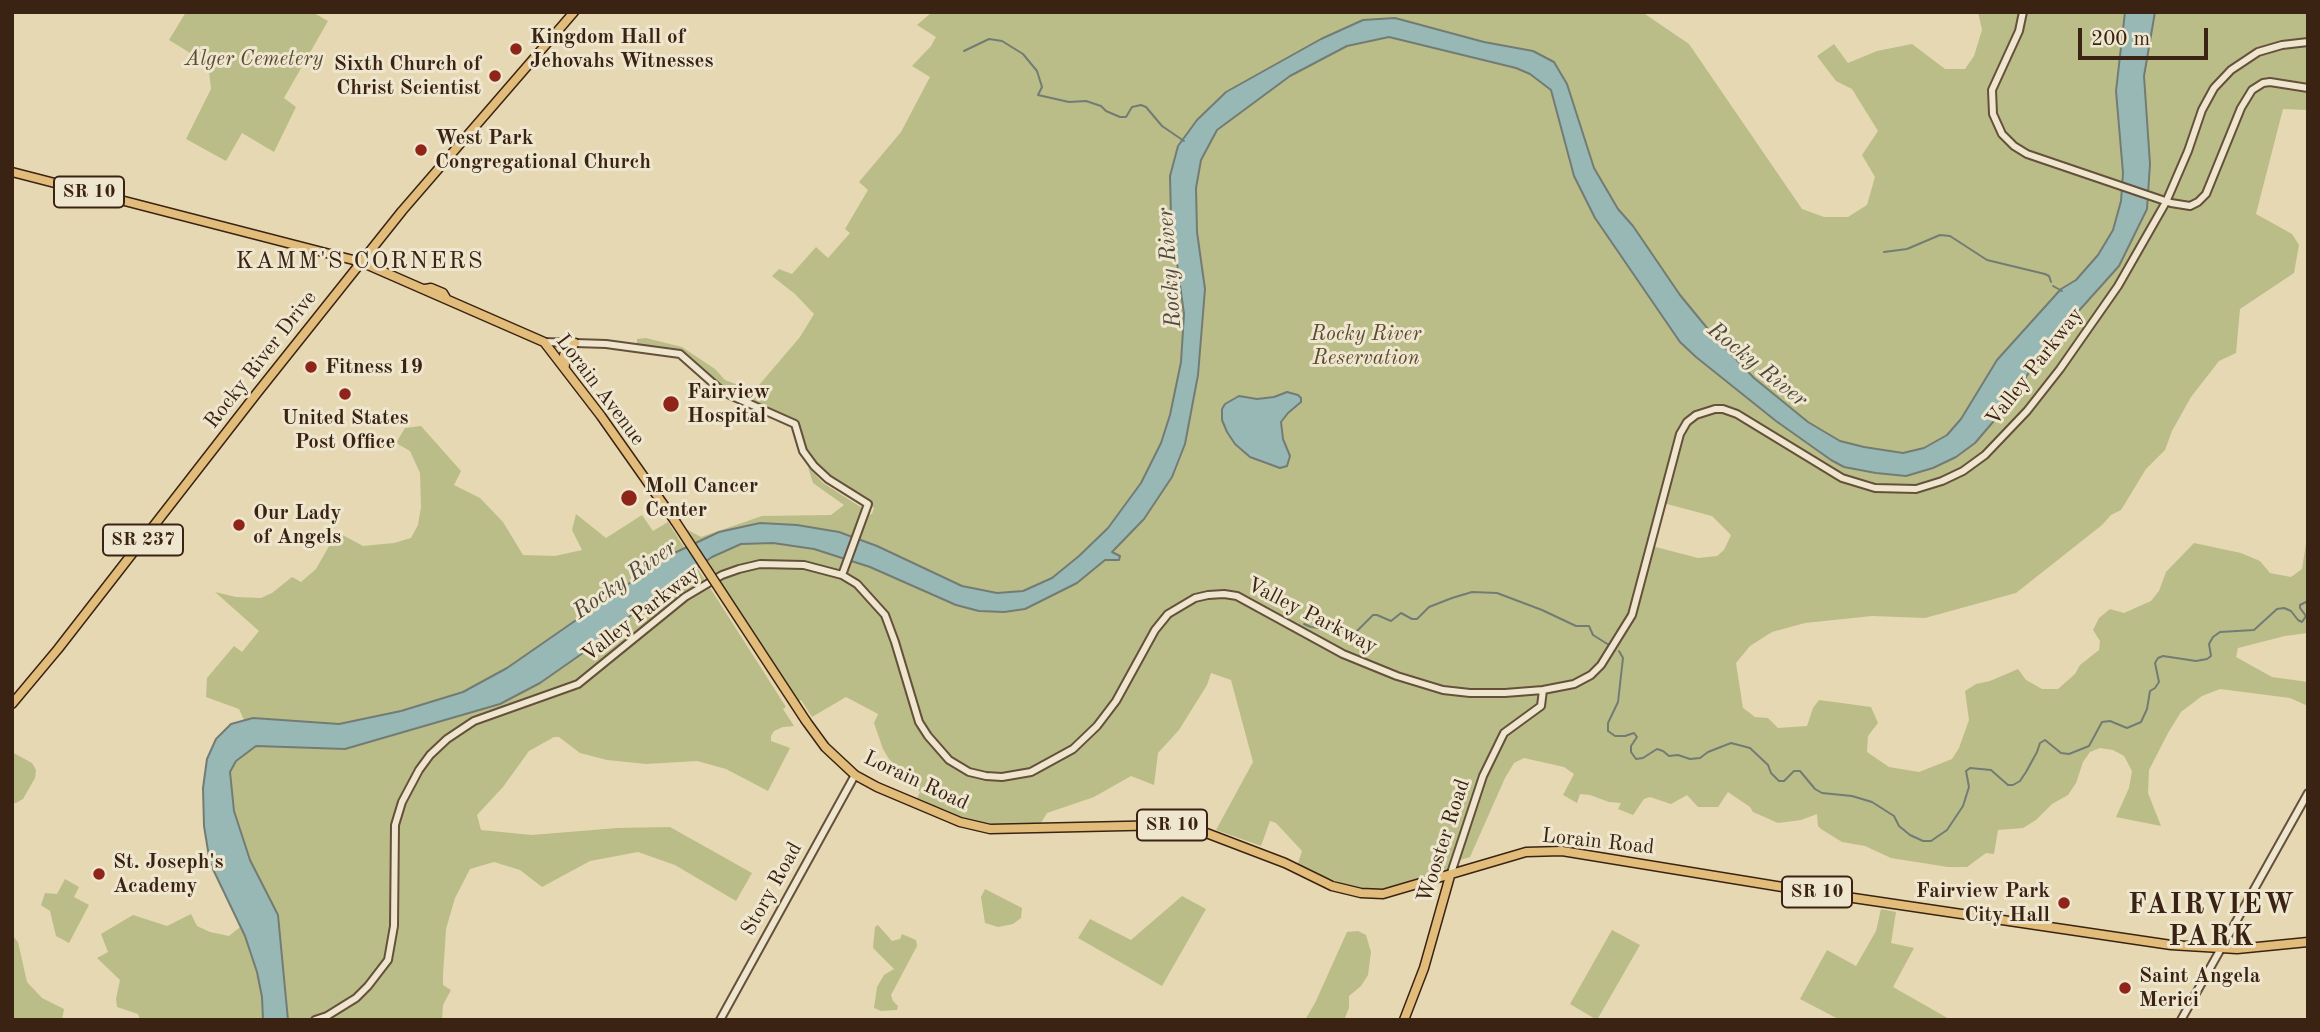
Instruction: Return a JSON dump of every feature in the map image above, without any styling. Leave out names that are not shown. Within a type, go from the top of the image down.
[{"type":"main road","name":"Rocky River Drive","points":[[12,704],[402,211],[574,12]]},
{"type":"main road","name":"Lorain Avenue","points":[[12,172],[361,262],[544,342],[675,521],[806,721]]},
{"type":"main road","points":[[565,368],[564,355],[575,343]]},
{"type":"main road","name":"Lorain Road","points":[[806,721],[825,747],[855,775],[960,822],[990,829],[1170,825],[1201,831],[1347,891],[1383,894],[1526,852],[1562,851],[2171,945],[2220,949],[2308,942]]},
{"type":"main road","name":"Wooster Road","points":[[1404,1020],[1424,968],[1450,876]]},
{"type":"street","points":[[2023,12],[2018,31],[1992,90],[1992,107],[1998,128],[2007,140],[2027,154],[2166,202],[2190,206],[2206,194],[2241,108],[2252,90],[2270,82],[2308,88]]},
{"type":"street","name":"Valley Parkway","points":[[315,1020],[327,1016],[356,998],[388,960],[394,926],[395,825],[402,802],[419,770],[447,739],[474,721],[578,684],[685,597],[722,575],[760,564],[822,568],[842,575],[868,594],[885,615],[919,722],[928,736],[949,760],[969,772],[986,776],[1002,777],[1031,772],[1079,743],[1097,726],[1116,701],[1155,630],[1168,614],[1195,598],[1208,595],[1224,594],[1244,599],[1343,654],[1421,685],[1486,694],[1543,690],[1574,684],[1591,675],[1601,665],[1633,615],[1680,434],[1687,422],[1696,415],[1715,409],[1737,414],[1825,469],[1858,484],[1908,489],[1931,486],[1952,477],[1985,454],[2008,432],[2044,390],[2118,286],[2166,202],[2189,151],[2202,110],[2214,88],[2231,70],[2258,52],[2282,45],[2308,42]]},
{"type":"street","points":[[544,342],[606,344],[680,354],[723,392],[790,420],[797,427],[803,451],[814,466],[828,479],[868,504],[842,575]]},
{"type":"street","name":"Wooster Road","points":[[1450,876],[1483,776],[1504,733],[1541,706],[1543,690]]},
{"type":"street","name":"Story Road","points":[[720,1020],[855,775]]},
{"type":"street","points":[[2181,1020],[2308,793]]},
{"type":"green space","name":"Alger Cemetery","points":[[186,12],[312,12],[328,21],[284,98],[296,107],[274,152],[242,133],[226,161],[186,139],[211,89],[209,71],[200,59],[169,40]]},
{"type":"green space","name":"Rocky River Reservation","points":[[932,12],[1642,12],[1689,44],[1802,209],[1824,217],[1848,217],[1867,205],[1875,177],[1862,155],[1878,131],[1852,89],[1836,81],[1817,56],[1834,44],[1848,63],[1877,51],[1912,44],[1945,69],[1965,69],[1974,56],[1982,30],[1978,12],[2308,12],[2308,110],[2283,109],[2256,214],[2292,234],[2299,245],[2294,273],[2240,309],[2236,353],[2219,361],[2191,397],[2165,450],[2146,469],[2121,510],[2111,515],[2016,593],[1925,618],[1872,616],[1805,623],[1772,632],[1750,646],[1736,663],[1743,708],[1755,717],[1768,718],[1778,728],[1807,726],[1819,700],[1871,707],[1878,723],[1868,736],[1867,752],[1889,767],[1919,772],[1952,759],[1959,748],[1969,720],[1965,691],[1976,684],[2018,669],[2026,680],[2042,689],[2058,689],[2075,674],[2080,665],[2099,650],[2100,641],[2093,630],[2099,618],[2110,609],[2124,613],[2151,601],[2159,591],[2166,572],[2194,543],[2241,553],[2260,561],[2270,573],[2291,577],[2302,569],[2308,531],[2308,633],[2238,648],[2236,657],[2272,677],[2308,682],[2308,706],[2290,698],[2220,689],[2202,696],[2181,712],[2149,770],[2148,793],[2161,826],[2116,817],[2129,788],[2132,771],[2124,756],[2113,750],[2100,748],[2090,752],[2083,762],[2076,783],[2068,795],[2052,804],[2036,820],[2023,828],[1998,830],[1994,854],[1986,853],[1967,867],[1948,867],[1891,858],[1865,846],[1842,842],[1818,826],[1817,814],[1801,820],[1778,823],[1753,812],[1728,792],[1718,807],[1698,807],[1687,795],[1671,804],[1650,797],[1644,799],[1633,815],[1618,809],[1621,803],[1590,795],[1580,794],[1577,803],[1563,795],[1574,774],[1564,767],[1524,758],[1514,763],[1505,778],[1470,857],[1454,862],[1450,876],[1367,893],[1297,866],[1302,851],[1276,823],[1270,821],[1261,846],[1216,830],[1253,762],[1231,680],[1211,673],[1207,685],[1179,730],[1158,753],[1154,785],[1131,776],[1094,797],[1047,813],[1039,826],[986,827],[917,799],[920,792],[883,749],[874,723],[878,714],[846,697],[812,717],[801,700],[792,705],[686,529],[701,537],[762,516],[831,515],[844,505],[813,483],[808,467],[823,483],[867,511],[866,515],[872,514],[874,508],[827,478],[801,451],[798,424],[795,420],[723,393],[680,352],[637,346],[637,339],[646,338],[682,347],[715,369],[725,380],[754,391],[800,337],[814,314],[772,276],[779,269],[792,274],[816,247],[828,258],[850,233],[845,229],[868,190],[859,182],[901,132],[930,77],[912,66],[936,37],[917,25]],"holes":[[[1663,503],[1712,516],[1731,535],[1724,550],[1717,556],[1698,558],[1652,546]]]},
{"type":"green space","points":[[421,426],[461,471],[454,485],[480,498],[503,522],[523,555],[555,556],[582,550],[572,530],[576,514],[606,538],[642,515],[653,531],[668,522],[786,707],[783,709],[794,726],[783,727],[774,731],[771,736],[771,741],[790,748],[768,791],[726,769],[697,761],[646,764],[607,760],[580,753],[559,737],[554,737],[529,751],[503,787],[477,815],[481,830],[532,835],[670,827],[752,873],[736,901],[675,865],[638,852],[590,861],[542,887],[520,870],[494,862],[470,869],[455,898],[446,929],[443,975],[443,985],[451,990],[443,1005],[442,1020],[140,1020],[138,1014],[117,1007],[120,980],[97,958],[108,952],[101,934],[133,915],[167,926],[191,914],[197,926],[229,936],[271,902],[250,860],[234,811],[230,772],[236,761],[256,746],[239,709],[206,697],[207,678],[234,646],[242,652],[259,631],[215,592],[236,597],[261,598],[292,577],[301,582],[316,569],[337,532],[363,546],[394,543],[411,538],[418,525],[421,507],[420,473],[410,451],[396,443],[405,428]]},
{"type":"green space","points":[[12,752],[32,763],[36,770],[35,778],[23,799],[16,803],[12,803]]},
{"type":"green space","points":[[65,879],[79,887],[74,897],[89,905],[69,943],[56,936],[50,911],[41,905],[45,893],[57,894]]},
{"type":"green space","points":[[985,889],[1022,908],[1021,918],[1013,924],[998,927],[985,923],[981,897]]},
{"type":"green space","points":[[1182,896],[1206,909],[1162,986],[1078,938],[1090,919],[1131,940]]},
{"type":"green space","points":[[1881,909],[1896,912],[1891,943],[1914,948],[1893,987],[1951,1020],[1840,1020],[1800,999],[1827,950],[1856,966],[1876,931]]},
{"type":"green space","points":[[878,925],[892,941],[900,939],[902,934],[916,940],[917,946],[891,995],[898,1006],[897,1010],[881,1011],[874,1008],[877,987],[884,975],[894,969],[873,948],[875,927]]},
{"type":"green space","points":[[1612,930],[1640,945],[1597,1020],[1570,1004]]},
{"type":"green space","points":[[1358,931],[1366,935],[1371,952],[1368,975],[1361,986],[1349,996],[1349,1008],[1344,1020],[1305,1020],[1347,932]]},
{"type":"green space","points":[[12,935],[18,942],[27,982],[42,998],[64,1009],[62,1020],[12,1020]]},
{"type":"water","name":"Rocky River","points":[[2125,12],[2155,12],[2144,76],[2150,164],[2147,209],[2119,266],[2038,358],[2011,401],[1975,443],[1956,457],[1933,468],[1906,476],[1844,467],[1831,460],[1776,421],[1680,342],[1595,218],[1574,176],[1551,90],[1530,74],[1516,68],[1389,37],[1347,46],[1290,76],[1217,130],[1201,160],[1196,188],[1197,232],[1205,289],[1198,375],[1185,444],[1172,477],[1144,519],[1112,552],[1120,556],[1119,560],[1105,560],[1077,583],[1025,609],[979,611],[956,605],[870,567],[814,549],[773,543],[741,544],[712,557],[540,683],[500,704],[345,749],[256,746],[236,761],[230,772],[234,811],[250,860],[278,915],[288,1020],[263,1020],[257,972],[245,936],[210,863],[204,826],[203,788],[207,759],[216,739],[231,724],[253,718],[339,724],[401,711],[463,692],[507,668],[670,555],[719,532],[760,523],[797,525],[839,532],[877,546],[962,586],[997,593],[1023,591],[1052,578],[1108,528],[1141,483],[1161,443],[1170,415],[1181,362],[1184,314],[1171,219],[1170,176],[1178,146],[1197,120],[1226,92],[1321,39],[1363,20],[1395,18],[1484,42],[1533,51],[1554,62],[1567,84],[1594,168],[1618,209],[1633,226],[1680,295],[1712,334],[1754,378],[1808,422],[1840,441],[1903,453],[1924,448],[1947,435],[1961,419],[1997,360],[2061,289],[2076,280],[2098,255],[2113,230],[2121,201],[2123,173],[2116,91]]},
{"type":"water","points":[[1287,392],[1298,395],[1301,402],[1281,422],[1283,439],[1290,456],[1287,466],[1280,468],[1250,457],[1235,444],[1222,420],[1222,409],[1225,404],[1239,396],[1257,399]]},
{"type":"waterway","points":[[964,51],[989,39],[1002,41],[1023,54],[1037,71],[1042,87],[1038,95],[1069,102],[1086,101],[1120,117],[1126,117],[1132,107],[1141,105],[1146,107],[1162,126],[1184,141]]},
{"type":"waterway","points":[[1884,252],[1907,249],[1940,235],[1950,236],[1987,260],[2045,274],[2051,282]]},
{"type":"waterway","points":[[2053,286],[2062,291]]},
{"type":"waterway","points":[[1304,624],[1356,632],[1373,615],[1391,621],[1401,613],[1417,619],[1429,607],[1452,598],[1472,592],[1497,593],[1576,626],[1589,626],[1593,635],[1609,645]]},
{"type":"waterway","points":[[1619,651],[1623,658],[1618,702],[1608,723],[1608,731],[1615,736],[1634,733],[1637,737],[1631,746],[1631,752],[1636,759],[1643,758],[1657,749],[1669,756],[1678,755],[1690,759],[1700,758],[1731,743],[1750,748],[1768,765],[1779,781],[1784,781],[1794,771],[1800,771],[1815,789],[1822,793],[1852,796],[1872,802],[1894,816],[1899,826],[1910,835],[1923,841],[1931,841],[1947,830],[1963,806],[1969,787],[1966,771],[1970,768],[1991,770],[2008,785],[2013,785],[2020,781],[2040,743],[2045,740],[2061,753],[2069,754],[2089,746],[2102,722],[2110,721],[2127,728],[2141,722],[2147,709],[2150,691],[2159,682],[2155,663],[2158,658],[2163,656],[2196,661],[2207,659],[2211,656],[2209,644],[2220,632],[2254,630],[2277,609],[2284,608],[2302,622],[2306,616],[2300,605],[2308,601]]},
{"type":"place","name":"Kingdom Hall of Jehovahs Witnesses","points":[[516,49]]},
{"type":"place","name":"Sixth Church of Christ Scientist","points":[[495,76]]},
{"type":"place","name":"West Park Congregational Church","points":[[421,150]]},
{"type":"place","name":"Fitness 19","points":[[311,367]]},
{"type":"place","name":"United States Post Office","points":[[345,394]]},
{"type":"place","name":"Fairview Hospital","points":[[671,404]]},
{"type":"place","name":"Moll Cancer Center","points":[[629,498]]},
{"type":"place","name":"Our Lady of Angels","points":[[239,525]]},
{"type":"place","name":"St. Joseph's Academy","points":[[99,874]]},
{"type":"place","name":"Fairview Park City Hall","points":[[2064,903]]},
{"type":"place","name":"Saint Angela Merici","points":[[2125,988]]},
{"type":"district","name":"KAMM'S CORNERS","points":[[360,262]]},
{"type":"district","name":"FAIRVIEW PARK","points":[[2212,922]]}]
